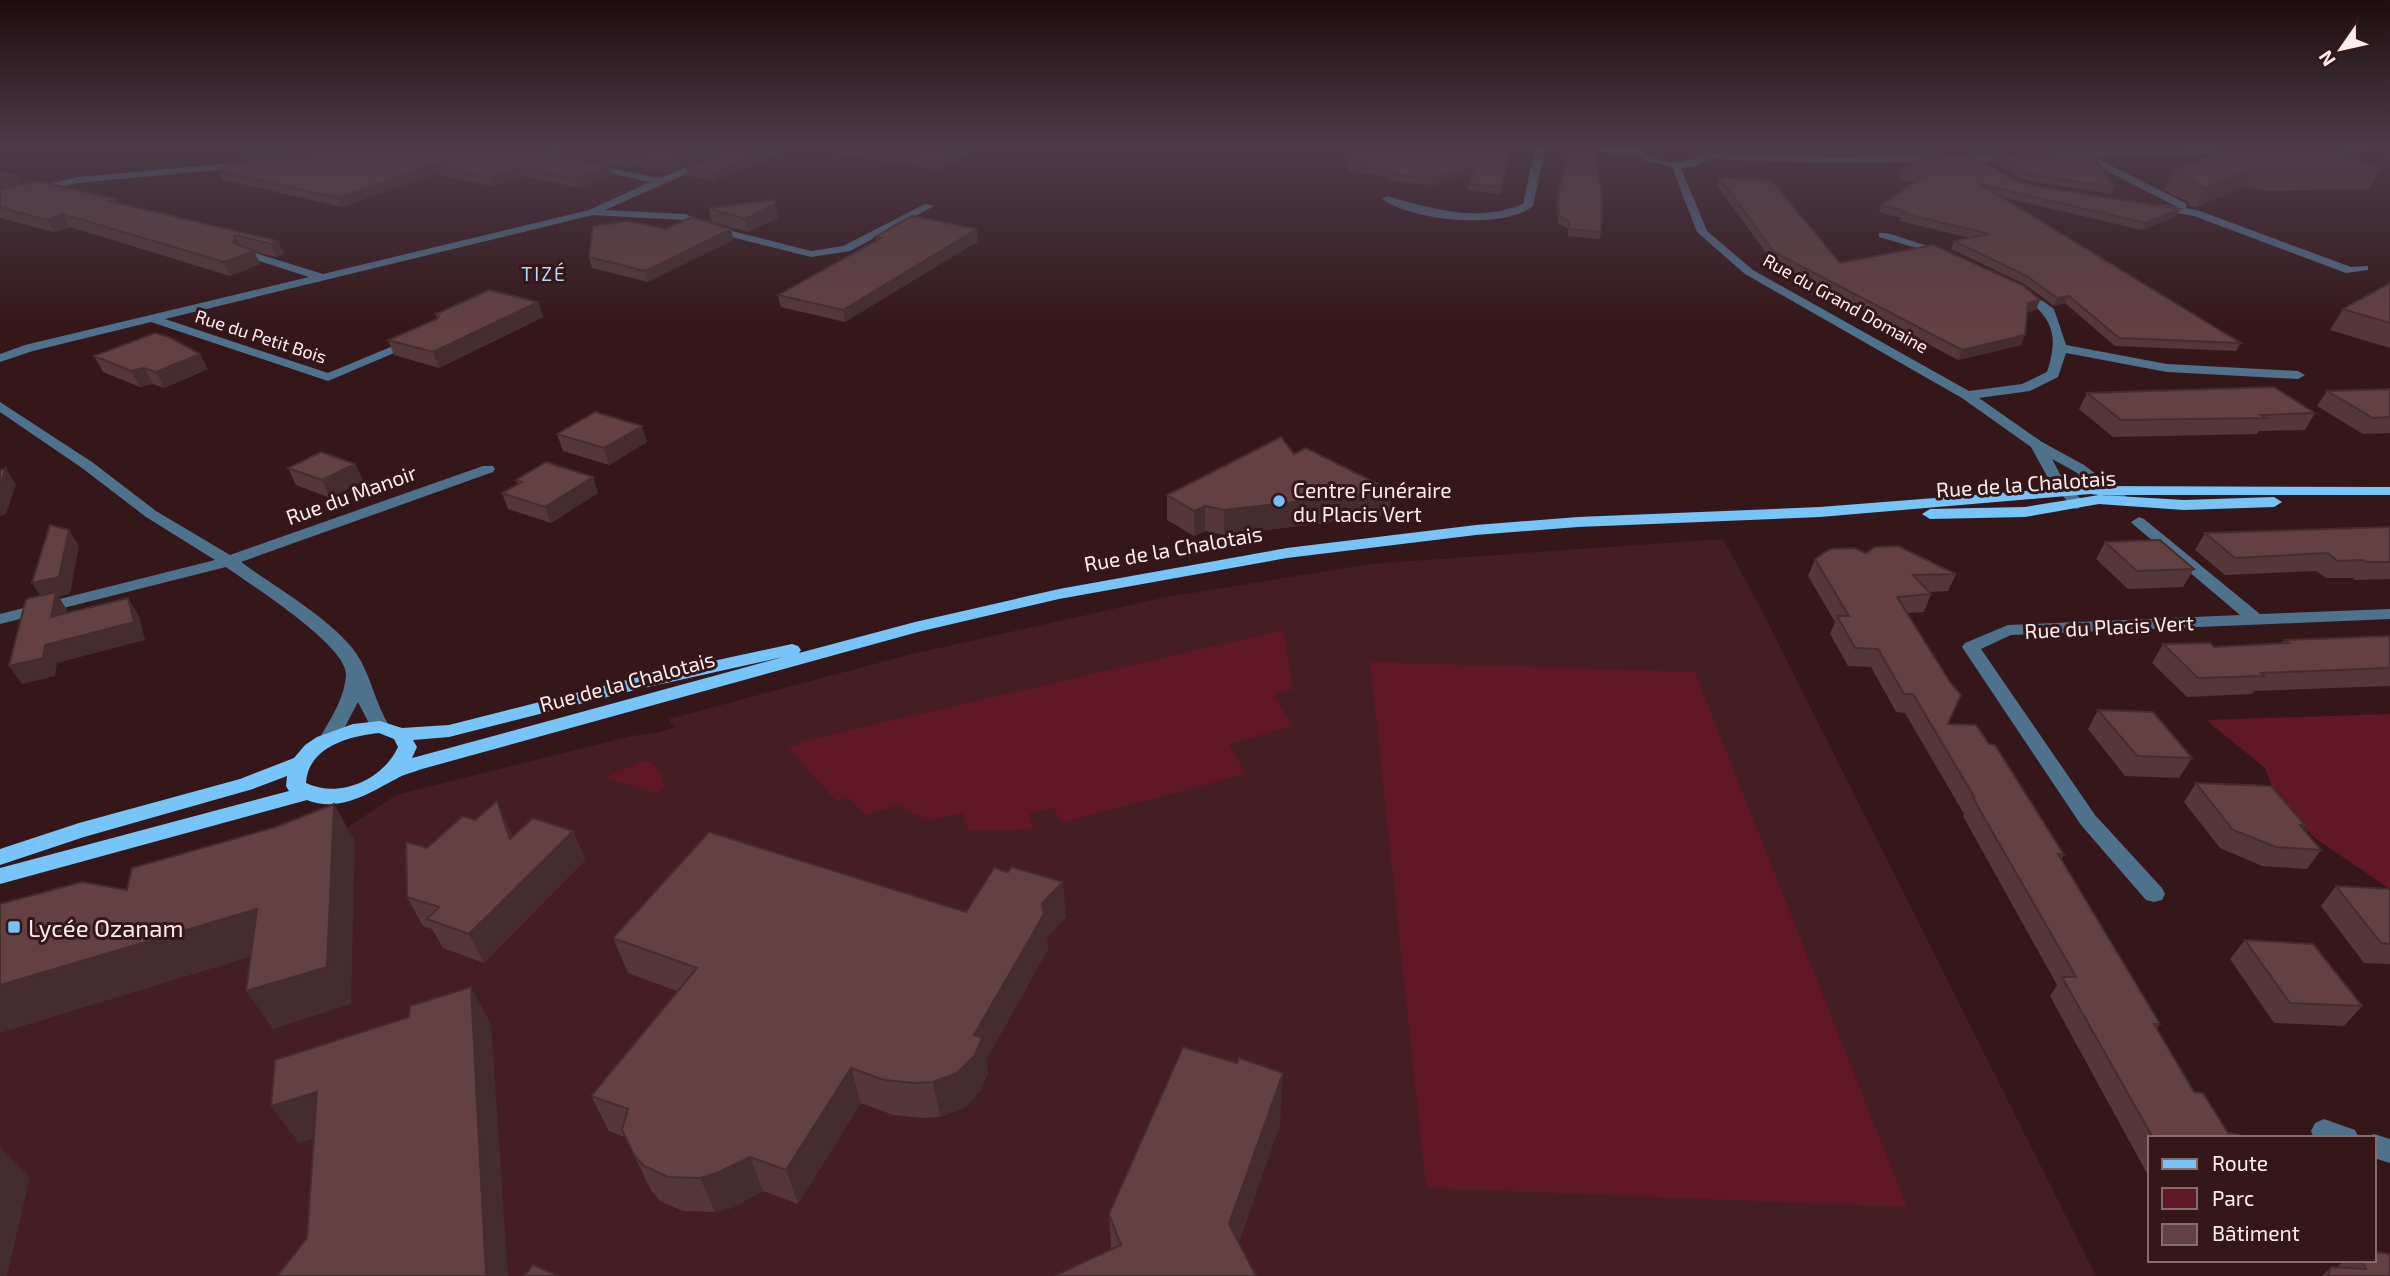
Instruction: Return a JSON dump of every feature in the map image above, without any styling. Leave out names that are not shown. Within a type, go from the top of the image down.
[{"type":"main road","name":"Rue de la Chalotais","points":[[304,794],[336,797],[355,792],[416,764],[915,627],[1175,571],[1363,543],[1578,522],[1820,512],[2110,489],[2390,491]]},
{"type":"main road","name":"Rue de la Chalotais","points":[[1820,512],[1849,515],[2025,512],[2099,499],[2171,505],[2252,503],[2361,491]]},
{"type":"main road","name":"Rue de la Chalotais","points":[[402,734],[449,731],[639,683],[794,649],[915,627]]},
{"type":"main road","points":[[0,876],[304,794],[296,786],[294,775],[300,763],[312,750],[346,732],[380,727],[402,734],[408,741],[408,751],[392,773]]},
{"type":"main road","points":[[0,857],[79,831],[246,784],[300,763]]},
{"type":"street","name":"Rue du Petit Bois","points":[[0,358],[29,348],[603,208]]},
{"type":"street","name":"Rue du Petit Bois","points":[[593,212],[685,216],[716,230],[811,254],[846,249],[926,208]]},
{"type":"street","points":[[1411,208],[1425,212],[1488,216],[1515,213],[1525,208]]},
{"type":"street","name":"Rue du Grand Domaine","points":[[1692,208],[1702,232],[1723,252],[1782,293],[1918,365],[2123,500]]},
{"type":"street","points":[[2161,208],[2196,213]]},
{"type":"street","points":[[2185,208],[2350,271],[2364,268]]},
{"type":"street","points":[[1883,235],[1939,250],[1964,262]]},
{"type":"street","points":[[245,253],[323,278]]},
{"type":"street","points":[[1967,395],[2025,388],[2053,374],[2061,348],[2050,312],[2026,291],[2014,285]]},
{"type":"street","name":"Rue du Petit Bois","points":[[151,318],[328,377],[424,337]]},
{"type":"street","points":[[2061,348],[2167,368],[2298,374]]},
{"type":"street","points":[[4,414],[87,465],[151,514],[229,561],[333,637],[349,656],[373,717],[380,727]]},
{"type":"street","name":"Rue du Grand Domaine","points":[[2036,445],[2066,492],[2077,504]]},
{"type":"street","name":"Rue du Manoir","points":[[0,619],[229,561],[488,469]]},
{"type":"street","points":[[2139,522],[2255,619]]},
{"type":"street","name":"Rue du Placis Vert","points":[[2154,894],[2088,820],[1971,647],[2008,630],[2390,614]]},
{"type":"street","points":[[329,739],[351,698],[355,672]]},
{"type":"shaded area","points":[[1723,539],[1759,605],[2096,1276],[0,1276],[0,938],[287,868],[396,795],[631,736],[674,728],[669,719],[912,654],[1162,598],[1369,564]]},
{"type":"green space","points":[[1284,630],[1293,689],[1274,695],[1293,726],[1229,744],[1246,774],[1061,823],[1054,808],[1029,814],[1034,829],[968,830],[962,813],[929,820],[897,806],[865,815],[849,798],[836,801],[788,748],[799,745],[798,742]]},
{"type":"green space","points":[[1370,662],[1695,672],[1907,1207],[1426,1188]]},
{"type":"green space","points":[[2390,714],[2390,889],[2316,839],[2279,804],[2265,768],[2206,720]]},
{"type":"green space","points":[[649,761],[660,773],[666,788],[657,793],[604,778],[641,762]]},
{"type":"building","points":[[2,208],[136,208],[278,241],[271,244],[235,235],[233,243],[254,251],[224,262],[63,214],[47,220]]},
{"type":"building","points":[[709,208],[713,208],[768,208],[745,219]]},
{"type":"building","points":[[1559,208],[1602,208],[1601,232],[1569,229],[1569,221],[1559,216]]},
{"type":"building","points":[[1742,208],[1794,208],[1840,263],[1933,245],[2024,286],[2040,300],[2028,303],[2025,335],[1962,350],[1774,252]]},
{"type":"building","points":[[1891,208],[2019,208],[2241,343],[2119,338],[2069,296],[2057,298],[2027,276],[1954,241],[1989,234],[1902,213],[1905,211]]},
{"type":"building","points":[[2080,208],[2180,209],[2146,223]]},
{"type":"building","points":[[912,216],[977,229],[843,310],[778,295],[881,238],[875,237]]},
{"type":"building","points":[[692,217],[731,229],[645,271],[589,257],[593,226],[628,221],[666,229]]},
{"type":"building","points":[[2390,283],[2390,323],[2343,309]]},
{"type":"building","points":[[489,290],[538,302],[433,352],[388,340],[437,319],[439,316],[436,314]]},
{"type":"building","points":[[155,333],[169,337],[200,354],[156,372],[144,368],[131,371],[94,356]]},
{"type":"building","points":[[2274,387],[2315,413],[2261,415],[2266,418],[2121,420],[2087,393]]},
{"type":"building","points":[[2390,389],[2390,417],[2373,418],[2327,391]]},
{"type":"building","points":[[595,412],[642,426],[604,448],[557,434]]},
{"type":"building","points":[[1281,437],[1294,454],[1306,448],[1392,491],[1224,510],[1205,506],[1194,511],[1167,495]]},
{"type":"building","points":[[321,452],[355,464],[322,480],[288,468]]},
{"type":"building","points":[[546,462],[593,477],[545,507],[502,493],[522,482],[516,480]]},
{"type":"building","points":[[6,468],[0,486],[0,470]]},
{"type":"building","points":[[50,525],[69,530],[59,577],[32,583]]},
{"type":"building","points":[[2390,527],[2390,562],[2337,561],[2328,553],[2235,558],[2205,533]]},
{"type":"building","points":[[2160,540],[2194,569],[2137,571],[2105,542]]},
{"type":"building","points":[[1898,546],[1956,574],[1913,575],[1931,594],[1897,597],[1950,682],[1961,695],[1948,724],[1976,725],[1989,744],[1995,745],[2064,855],[2058,854],[2160,1024],[2154,1024],[2194,1092],[2203,1093],[2228,1133],[2241,1136],[2152,1136],[2062,977],[2076,977],[1913,694],[1904,694],[1878,649],[1855,648],[1837,616],[1849,616],[1815,559],[1830,549],[1854,548],[1866,553],[1875,547]]},
{"type":"building","points":[[56,592],[51,617],[128,598],[134,622],[45,645],[43,658],[9,666],[26,599]]},
{"type":"building","points":[[2390,636],[2390,668],[2261,673],[2264,676],[2198,678],[2163,644],[2210,643],[2214,647],[2289,643],[2285,640]]},
{"type":"building","points":[[2098,710],[2153,712],[2192,758],[2137,756]]},
{"type":"building","points":[[2196,783],[2271,786],[2305,825],[2300,825],[2321,850],[2276,847],[2233,830]]},
{"type":"building","points":[[497,801],[510,839],[533,818],[573,831],[469,934],[427,919],[439,907],[407,897],[406,842],[427,848],[463,816],[475,820]]},
{"type":"building","points":[[334,804],[327,967],[246,991],[257,909],[0,985],[0,904],[82,882],[127,890],[132,868],[276,827]]},
{"type":"building","points":[[709,832],[966,912],[994,868],[1008,872],[1012,867],[1063,882],[1042,903],[1044,914],[974,1035],[982,1038],[975,1055],[957,1073],[933,1082],[916,1083],[884,1080],[851,1068],[786,1170],[750,1157],[700,1178],[668,1177],[644,1166],[634,1155],[622,1130],[628,1109],[591,1096],[697,968],[613,938]]},
{"type":"building","points":[[2336,886],[2390,889],[2390,944],[2381,943]]},
{"type":"building","points":[[2245,940],[2313,944],[2362,1006],[2290,1003]]},
{"type":"building","points":[[471,987],[486,1276],[277,1276],[307,1238],[317,1092],[271,1106],[275,1060],[409,1017],[410,1006]]},
{"type":"building","points":[[1183,1047],[1237,1063],[1239,1058],[1283,1073],[1229,1224],[1256,1276],[1054,1276],[1121,1245],[1109,1214]]},
{"type":"building","points":[[2376,1252],[2390,1254],[2390,1276],[2328,1276],[2331,1267],[2366,1269],[2362,1262],[2376,1262]]},
{"type":"building","points":[[533,1265],[559,1276],[524,1276]]},
{"type":"place","name":"Centre Funéraire du Placis Vert","points":[[1279,501]]},
{"type":"place","name":"Lycée Ozanam","points":[[14,927]]},
{"type":"district","name":"TIZÉ","points":[[544,273]]}]
